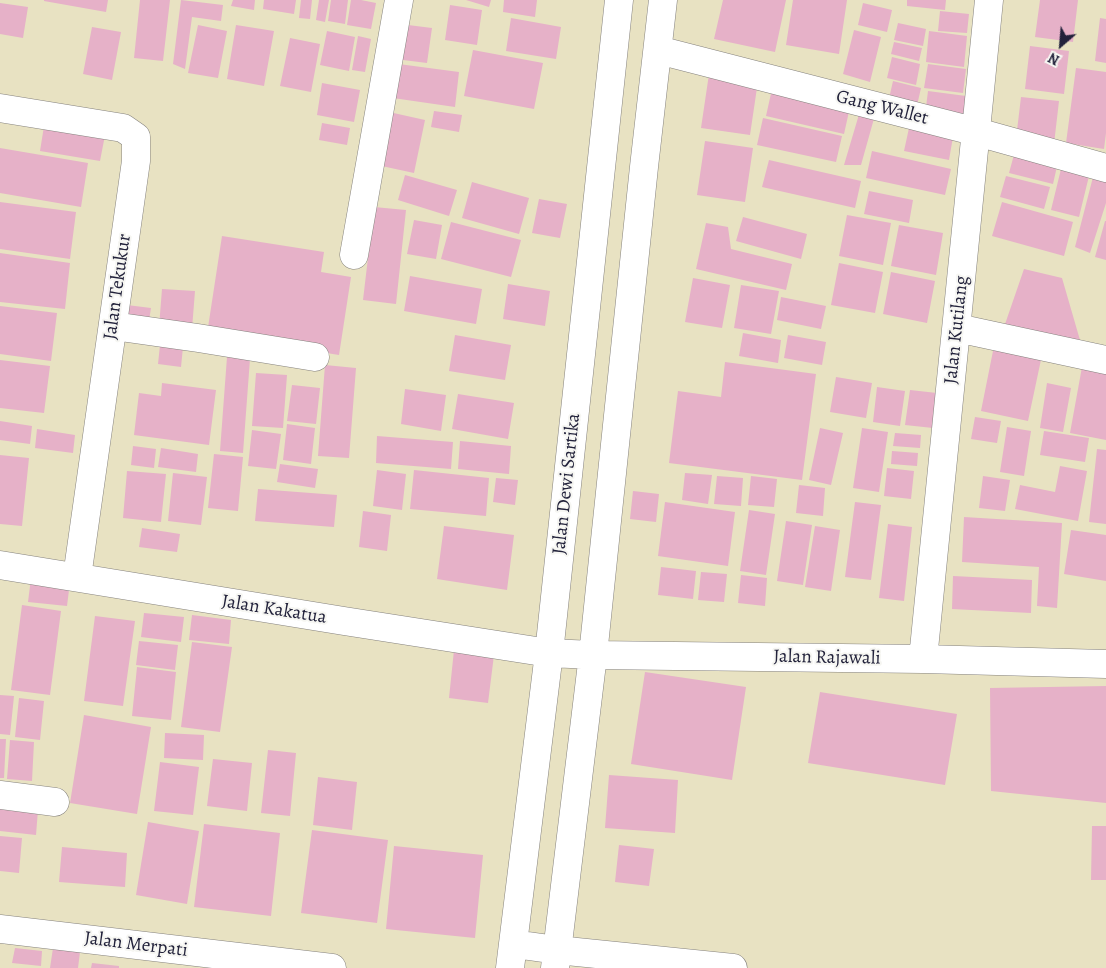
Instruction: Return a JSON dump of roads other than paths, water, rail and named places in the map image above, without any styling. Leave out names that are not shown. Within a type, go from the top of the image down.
[{"type":"street","points":[[354,255],[399,0]]},
{"type":"street","name":"Jalan Dewi Sartika","points":[[512,956],[549,654],[620,0]]},
{"type":"street","points":[[556,959],[593,655],[644,167],[664,0]]},
{"type":"street","name":"Jalan Kutilang","points":[[923,659],[989,0]]},
{"type":"street","name":"Gang Wallet","points":[[658,50],[977,132],[1106,168]]},
{"type":"street","name":"Jalan Tekukur","points":[[0,108],[123,128],[136,137],[136,161],[77,577]]},
{"type":"street","points":[[113,326],[315,357]]},
{"type":"street","points":[[957,328],[1106,360]]},
{"type":"street","name":"Jalan Kakatua","points":[[0,565],[549,654]]},
{"type":"street","name":"Jalan Rajawali","points":[[549,654],[923,659],[1106,664]]},
{"type":"street","points":[[0,795],[55,802]]},
{"type":"street","name":"Jalan Merpati","points":[[0,929],[297,966],[332,968]]},
{"type":"street","points":[[512,956],[733,968]]}]
